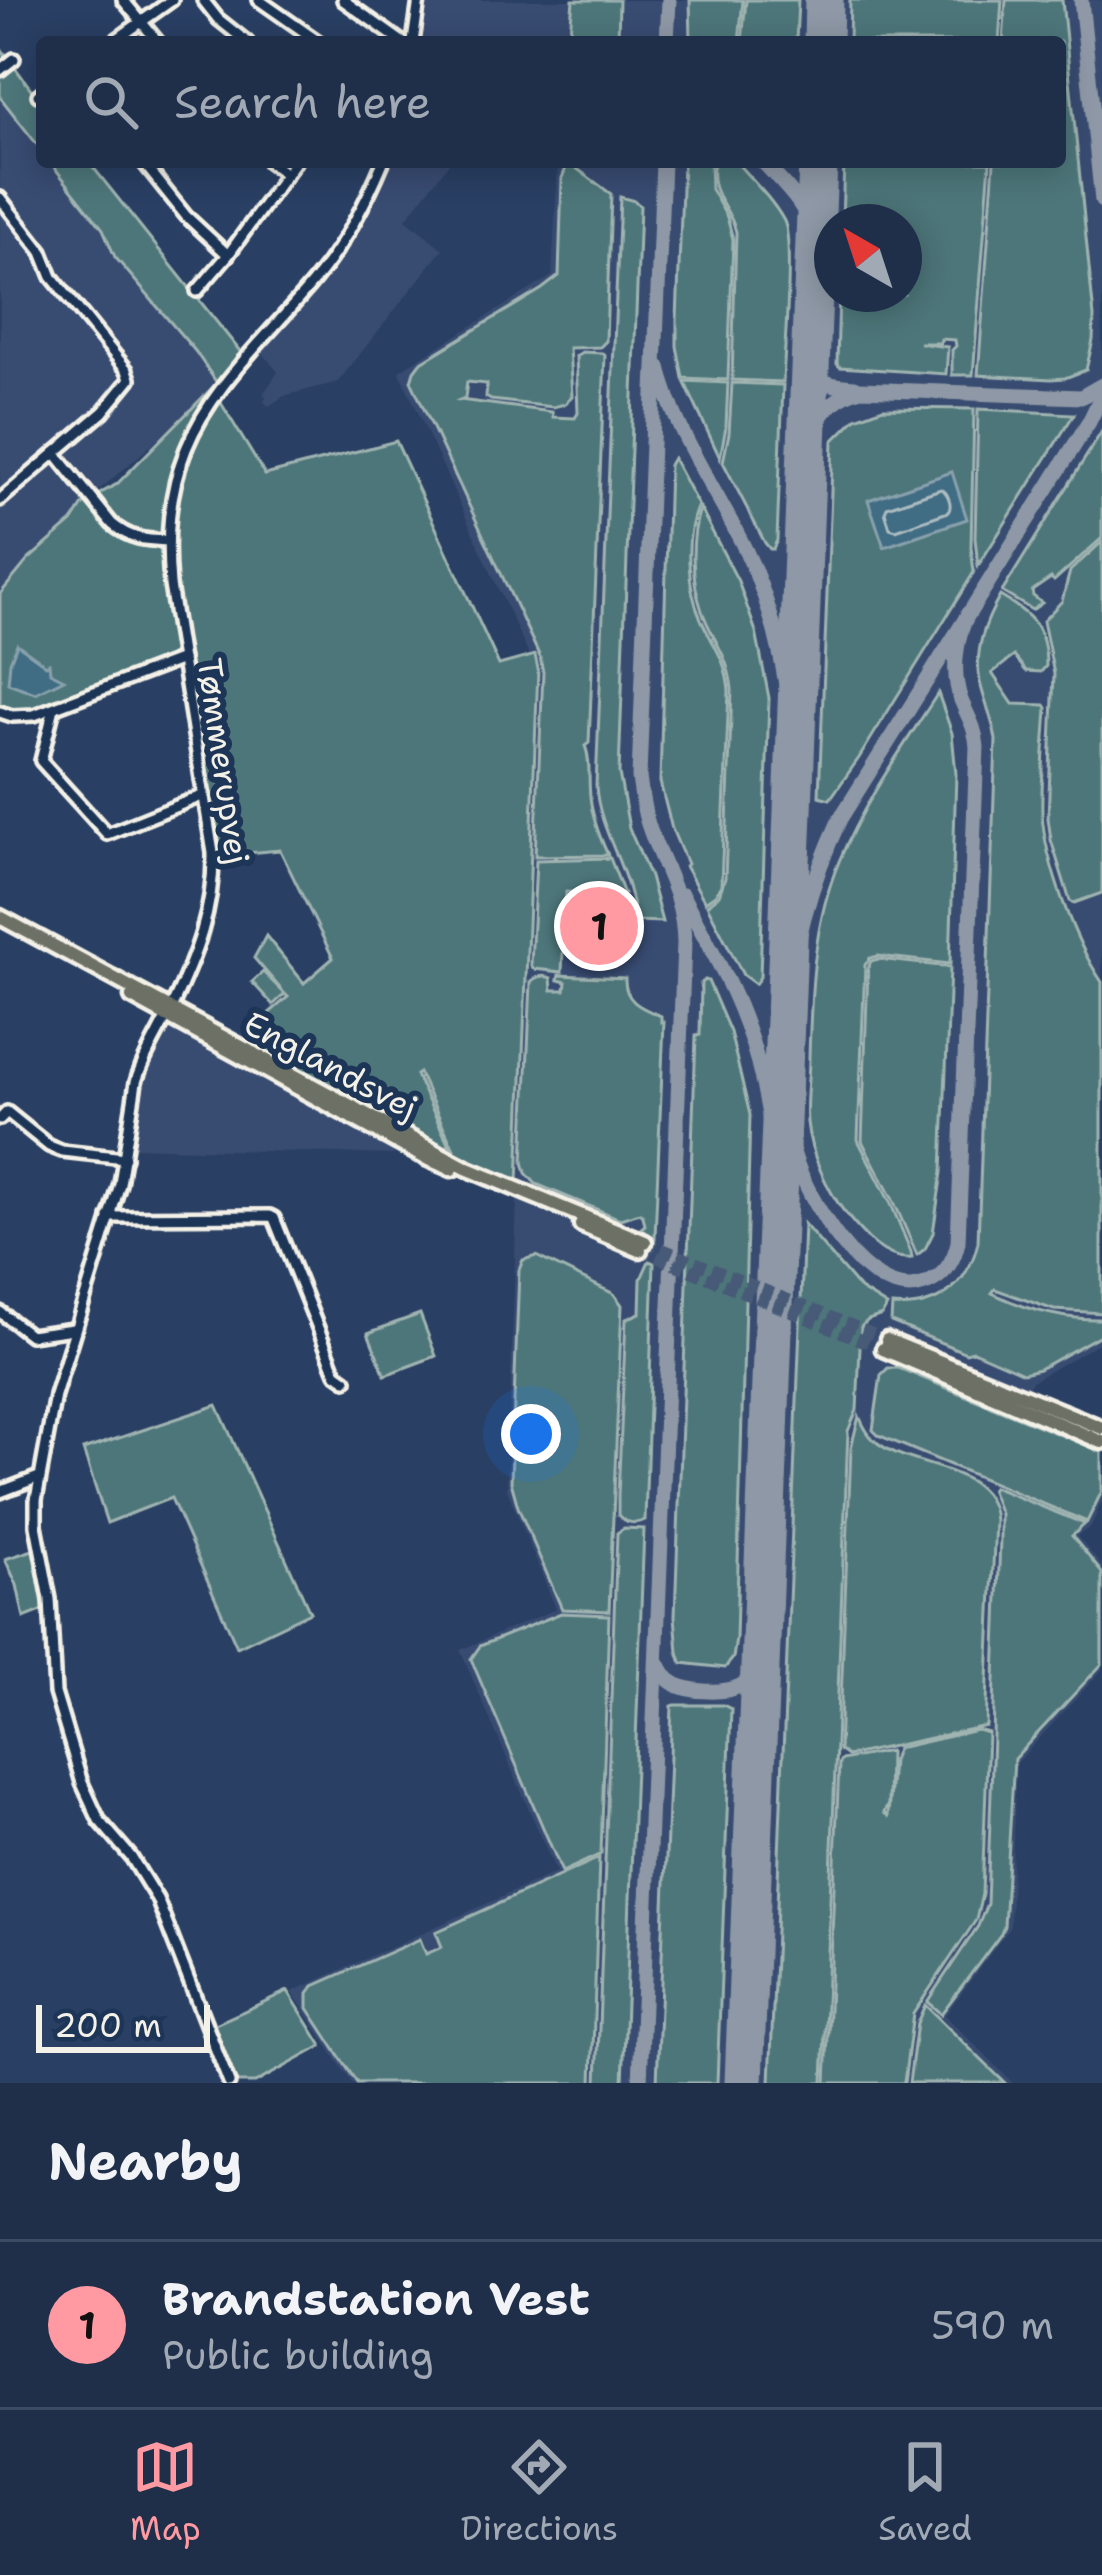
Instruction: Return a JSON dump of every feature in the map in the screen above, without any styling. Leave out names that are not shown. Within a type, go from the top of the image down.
[{"type":"main road","name":"Englandsvej","points":[[0,920],[424,1157],[642,1246]]},
{"type":"main road","points":[[1102,1428],[885,1345],[1102,1442]]},
{"type":"street","points":[[123,0],[153,36]]},
{"type":"street","points":[[122,36],[172,0]]},
{"type":"street","points":[[202,0],[239,36]]},
{"type":"street","points":[[259,0],[310,36]]},
{"type":"street","points":[[343,0],[394,36]]},
{"type":"street","points":[[414,36],[419,0]]},
{"type":"street","points":[[0,70],[14,59]]},
{"type":"street","points":[[147,168],[228,255]]},
{"type":"street","points":[[278,168],[286,174]]},
{"type":"street","points":[[197,292],[290,168]]},
{"type":"street","name":"Tømmerupvej","points":[[229,2083],[157,1899],[90,1802],[60,1718],[50,1599],[35,1503],[55,1395],[125,1158],[136,1082],[201,936],[214,885],[213,853],[170,585],[167,541],[176,480],[200,421],[332,258],[361,212],[380,168]]},
{"type":"street","points":[[0,198],[42,252],[52,277],[130,379],[103,412],[0,500]]},
{"type":"street","points":[[55,453],[122,532],[143,540],[167,541]]},
{"type":"street","points":[[0,712],[20,716],[54,708],[182,659]]},
{"type":"street","points":[[54,708],[41,761],[107,834],[204,794]]},
{"type":"street","points":[[0,1119],[7,1112],[62,1151],[125,1158]]},
{"type":"street","points":[[109,1217],[274,1218],[336,1373],[346,1380]]},
{"type":"street","points":[[0,1312],[30,1335],[73,1329]]},
{"type":"street","points":[[0,1492],[39,1477]]},
{"type":"shaded area","points":[[426,0],[1102,0],[1102,1341],[1031,1382],[1028,1389],[886,1333],[873,1343],[876,1356],[1102,1448],[1102,1501],[1091,1527],[1077,1536],[1102,1566],[1102,1670],[1016,1764],[1010,1927],[945,2015],[1013,2083],[352,2083],[292,1992],[556,1872],[460,1650],[556,1609],[507,1490],[535,669],[399,371],[552,276],[558,168],[1066,168],[1066,36],[423,36]]},
{"type":"shaded area","points":[[0,97],[36,143],[36,168],[55,168],[103,229],[115,257],[217,383],[204,400],[96,493],[0,598]]},
{"type":"shaded area","points":[[385,168],[445,168],[406,219],[443,249],[338,382],[284,396],[269,406],[263,394],[278,372],[261,351],[335,266],[358,231]]},
{"type":"shaded area","points":[[171,1028],[394,1149],[393,1155],[133,1147],[140,1082]]},
{"type":"green space","points":[[573,0],[619,0],[618,36],[570,36]]},
{"type":"green space","points":[[690,0],[743,0],[740,36],[691,36]]},
{"type":"green space","points":[[746,0],[798,0],[796,36],[743,36]]},
{"type":"green space","points":[[850,0],[1002,0],[999,36],[849,36]]},
{"type":"green space","points":[[1006,0],[1062,0],[1066,36],[1003,36]]},
{"type":"green space","points":[[1066,40],[1094,317],[1086,370],[1051,379],[978,375],[994,168],[1066,168]]},
{"type":"green space","points":[[0,47],[36,96],[36,143],[0,97]]},
{"type":"green space","points":[[55,168],[94,168],[243,355],[217,383],[115,257],[103,229]]},
{"type":"green space","points":[[566,168],[576,168],[611,194],[606,341],[600,347],[569,348],[572,396],[565,404],[553,407],[491,400],[486,397],[487,384],[467,382],[465,398],[460,400],[575,418],[576,356],[582,352],[605,355],[589,743],[585,746],[592,811],[608,855],[535,856],[540,657],[411,381],[420,363],[559,276]]},
{"type":"green space","points":[[683,168],[710,168],[711,189],[733,239],[728,380],[683,378],[677,320]]},
{"type":"green space","points":[[713,168],[741,168],[784,221],[788,273],[783,382],[732,380],[736,232],[716,191]]},
{"type":"green space","points":[[844,168],[990,168],[973,375],[952,375],[955,340],[919,343],[948,347],[946,374],[837,364],[838,312],[922,312],[922,204],[843,204]]},
{"type":"green space","points":[[620,197],[640,206],[619,773],[629,828],[662,922],[634,921],[628,886],[603,821],[596,786]]},
{"type":"green space","points":[[684,381],[728,383],[720,458]]},
{"type":"green space","points":[[732,383],[783,385],[773,549],[765,543],[723,462]]},
{"type":"green space","points":[[212,388],[265,475],[396,441],[499,665],[535,655],[518,1183],[457,1156],[419,1073],[451,1149],[249,1044],[258,1036],[252,1028],[288,997],[285,994],[273,1005],[252,982],[263,972],[284,993],[254,958],[266,936],[304,983],[333,958],[280,850],[226,855],[215,831],[188,652],[51,705],[24,712],[0,707],[0,594],[28,560],[72,522],[85,502],[117,484]]},
{"type":"green space","points":[[883,408],[974,409],[974,572],[830,799],[819,796],[833,441],[856,418]]},
{"type":"green space","points":[[978,409],[1074,414],[978,566],[975,538]]},
{"type":"green space","points":[[1102,431],[1102,538],[1054,581],[1051,578],[1032,591],[1042,603],[1032,610],[1002,592]]},
{"type":"green space","points":[[673,458],[698,505],[689,547],[693,592],[729,690],[721,885],[705,902],[685,866],[660,782],[669,465]]},
{"type":"green space","points":[[700,508],[738,581],[756,632],[769,698],[760,977],[755,984],[743,975],[707,905],[719,895],[725,878],[732,689],[696,586],[693,546]]},
{"type":"green space","points":[[1102,542],[1102,893],[1074,903],[1048,818],[1054,674],[1043,621],[1062,601],[1070,571]]},
{"type":"green space","points":[[1000,596],[1028,616],[1043,641],[1046,666],[1041,672],[1026,671],[1014,656],[992,673],[1013,704],[1047,708],[1044,833],[1063,900],[1102,982],[1102,1313],[1054,1310],[995,1289],[992,1293],[1046,1313],[1102,1319],[1102,1334],[1023,1373],[891,1322],[892,1306],[923,1304],[958,1283],[978,1242],[996,740],[978,659],[985,626]]},
{"type":"green space","points":[[938,693],[952,733],[956,774],[950,964],[878,956],[865,965],[858,1140],[911,1252],[912,1258],[902,1258],[875,1245],[852,1222],[832,1194],[816,1158],[807,1114],[811,1007],[819,932],[840,859],[873,795]]},
{"type":"green space","points":[[610,858],[624,894],[566,892],[562,972],[534,969],[536,860]]},
{"type":"green space","points":[[878,959],[950,967],[942,1172],[933,1233],[917,1255],[862,1141],[868,968]]},
{"type":"green space","points":[[559,975],[625,978],[631,998],[664,1022],[655,1238],[639,1230],[645,1225],[640,1213],[620,1219],[536,1184],[526,1173],[531,982],[548,977],[552,990],[565,990],[566,982],[558,980]]},
{"type":"green space","points":[[705,980],[730,1032],[750,1115],[736,1639],[733,1658],[725,1668],[682,1663],[675,1616],[696,1036],[700,1035],[701,983]]},
{"type":"green space","points":[[804,1224],[860,1289],[887,1306],[882,1315],[861,1327],[857,1410],[848,1431],[823,2083],[770,2083]]},
{"type":"green space","points":[[536,1256],[614,1294],[622,1305],[609,1611],[562,1609],[511,1482],[519,1270],[523,1260]]},
{"type":"green space","points":[[649,1261],[654,1263],[645,1520],[634,1523],[618,1515],[626,1319],[640,1313],[641,1279]]},
{"type":"green space","points":[[420,1314],[436,1356],[385,1375],[368,1333]]},
{"type":"green space","points":[[888,1368],[899,1368],[1102,1452],[1102,1491],[1087,1522],[878,1435],[873,1430],[881,1375]]},
{"type":"green space","points":[[217,1405],[310,1612],[237,1647],[171,1498],[107,1523],[83,1450]]},
{"type":"green space","points":[[859,1416],[872,1438],[889,1450],[979,1487],[990,1501],[995,1520],[986,1726],[847,1756],[839,1750],[851,1448]]},
{"type":"green space","points":[[993,1487],[1085,1524],[1072,1536],[1102,1573],[1102,1664],[1014,1759],[1004,1926],[941,2014],[927,2002],[978,1926],[987,1904],[1000,1538]]},
{"type":"green space","points":[[624,1528],[644,1529],[623,2083],[597,2083],[617,1533]]},
{"type":"green space","points":[[33,1550],[44,1610],[24,1618],[5,1559]]},
{"type":"green space","points":[[561,1613],[609,1615],[601,1854],[562,1872],[471,1659],[480,1646]]},
{"type":"green space","points":[[675,1705],[731,1709],[717,2083],[657,2083]]},
{"type":"green space","points":[[977,1730],[988,1733],[982,1894],[976,1920],[913,2014],[904,2083],[826,2083],[839,1763],[889,1751],[884,1813],[888,1816],[897,1748]]},
{"type":"green space","points":[[599,1858],[592,2083],[357,2083],[308,2008],[308,1994],[314,1986],[420,1939],[426,1954],[442,1947],[436,1932]]},
{"type":"green space","points":[[288,1991],[322,2046],[255,2083],[234,2083],[211,2026]]},
{"type":"green space","points":[[925,2005],[1005,2083],[909,2083],[917,2023]]},
{"type":"water","points":[[952,472],[967,519],[884,547],[868,500]]},
{"type":"water","points":[[17,644],[49,663],[50,672],[64,679],[35,693],[8,683]]},
{"type":"taxiway","points":[[667,36],[669,0]]},
{"type":"taxiway","points":[[1081,0],[1102,201]]},
{"type":"taxiway","points":[[640,2083],[684,943],[680,909],[648,824],[639,777],[663,168]]},
{"type":"taxiway","points":[[769,168],[801,205],[814,233]]},
{"type":"taxiway","points":[[810,362],[822,380],[855,387]]},
{"type":"taxiway","points":[[659,367],[685,437],[745,549],[766,601],[785,680],[795,763]]},
{"type":"taxiway","points":[[807,446],[826,410],[860,389],[1081,397],[1102,385]]},
{"type":"taxiway","points":[[785,1023],[804,918],[840,819],[1102,395]]},
{"type":"taxiway","points":[[783,1079],[793,1152],[811,1195],[842,1243],[882,1279],[903,1286],[925,1284],[943,1273],[958,1242],[977,747],[958,690],[956,667],[968,613]]},
{"type":"taxiway","points":[[682,895],[731,988],[752,1042],[768,1110],[778,1203]]},
{"type":"taxiway","points":[[658,1663],[676,1684],[714,1691],[743,1684],[760,1663]]},
{"type":"runway","points":[[823,36],[824,0]]},
{"type":"runway","points":[[744,2083],[818,168]]},
{"type":"tunnel","points":[[645,1242],[887,1340]]},
{"type":"tunnel","points":[[640,1250],[883,1349]]},
{"type":"place","name":"Brandstation Vest","points":[[599,926]]}]
